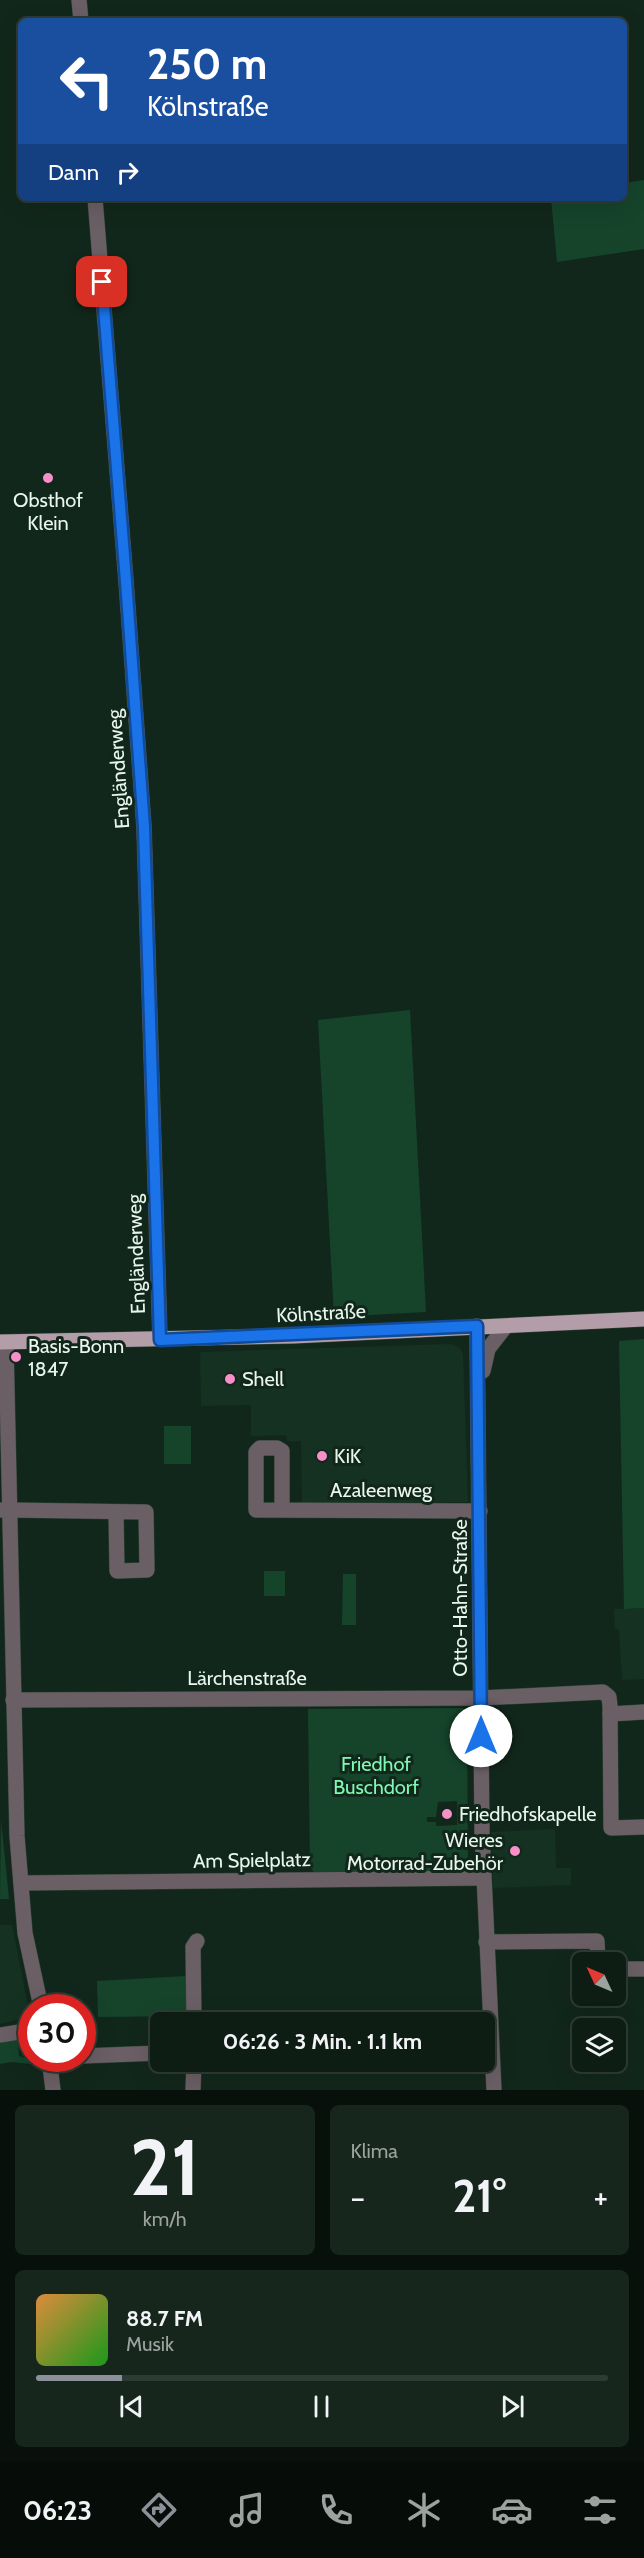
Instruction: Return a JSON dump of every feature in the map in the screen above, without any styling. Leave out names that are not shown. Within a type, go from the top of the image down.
[{"type":"main road","name":"Kölnstraße","points":[[3,1342],[160,1340],[644,1319]]},
{"type":"street","points":[[79,0],[81,18]]},
{"type":"street","name":"Engländerweg","points":[[95,201],[144,827],[160,1340]]},
{"type":"street","name":"Otto-Hahn-Straße","points":[[477,1326],[483,1878],[487,2012]]},
{"type":"street","name":"Otto-Hahn-Straße","points":[[478,1395],[488,1349],[506,1326]]},
{"type":"street","points":[[3,1342],[5,1510],[13,1700],[7,1778],[25,1933],[38,1994]]},
{"type":"street","points":[[5,1510],[116,1512]]},
{"type":"street","name":"Azaleenweg","points":[[282,1510],[480,1511]]},
{"type":"street","name":"Lärchenstraße","points":[[13,1700],[481,1698],[603,1692],[609,1697],[610,1714]]},
{"type":"street","points":[[644,1712],[610,1714],[611,1828],[644,1827]]},
{"type":"street","name":"Am Spielplatz","points":[[21,1883],[483,1878]]},
{"type":"street","points":[[194,2012],[193,1947],[198,1941]]},
{"type":"street","points":[[486,1942],[597,1941],[598,1952]]},
{"type":"street","points":[[626,1969],[644,1969]]},
{"type":"street","points":[[0,2035],[18,2032]]},
{"type":"street","points":[[96,2055],[150,2053]]},
{"type":"street","points":[[51,2072],[53,2090]]},
{"type":"street","points":[[193,2090],[194,2072]]},
{"type":"street","name":"Otto-Hahn-Straße","points":[[492,2072],[494,2090]]},
{"type":"shaded area","points":[[451,1344],[460,1348],[463,1354],[468,1502],[302,1503],[301,1441],[287,1441],[286,1435],[251,1436],[251,1405],[201,1406],[200,1352]]},
{"type":"shaded area","points":[[644,1608],[644,1679],[622,1680],[619,1629],[615,1629],[614,1609]]},
{"type":"shaded area","points":[[555,1829],[556,1868],[571,1868],[571,1885],[493,1888],[491,1832]]},
{"type":"shaded area","points":[[0,1925],[12,1925],[26,1994],[18,1994],[18,2020],[0,2024]]},
{"type":"green space","points":[[644,180],[644,249],[557,262],[551,201],[627,201],[627,183]]},
{"type":"green space","points":[[410,1010],[426,1312],[334,1317],[318,1020]]},
{"type":"green space","points":[[644,1339],[644,1608],[624,1609],[619,1341]]},
{"type":"green space","points":[[164,1426],[191,1426],[191,1464],[164,1464]]},
{"type":"green space","points":[[264,1571],[285,1571],[285,1596],[264,1596]]},
{"type":"green space","points":[[343,1574],[356,1574],[356,1625],[342,1625]]},
{"type":"green space","name":"Friedhof Buschdorf","points":[[463,1708],[467,1713],[468,1871],[314,1872],[310,1867],[308,1709]],"holes":[[[457,1801],[457,1825],[436,1826],[436,1822],[427,1822],[427,1817],[436,1817],[438,1802]]]},
{"type":"green space","points":[[1,1820],[9,1899],[0,1899]]},
{"type":"green space","points":[[186,1976],[187,2012],[150,2012],[150,2016],[98,2017],[97,1981]]},
{"type":"green space","points":[[18,2039],[18,2063],[0,2064],[0,2042]]},
{"type":"place","name":"Obsthof Klein","points":[[48,478]]},
{"type":"place","name":"Basis-Bonn 1847","points":[[16,1357]]},
{"type":"place","name":"Shell","points":[[230,1379]]},
{"type":"place","name":"KiK","points":[[322,1456]]},
{"type":"place","name":"Friedhofskapelle","points":[[447,1814]]},
{"type":"place","name":"Wieres Motorrad-Zubehör","points":[[515,1851]]},
{"type":"route","points":[[102,282],[144,827],[160,1340],[477,1326],[481,1736]]}]
